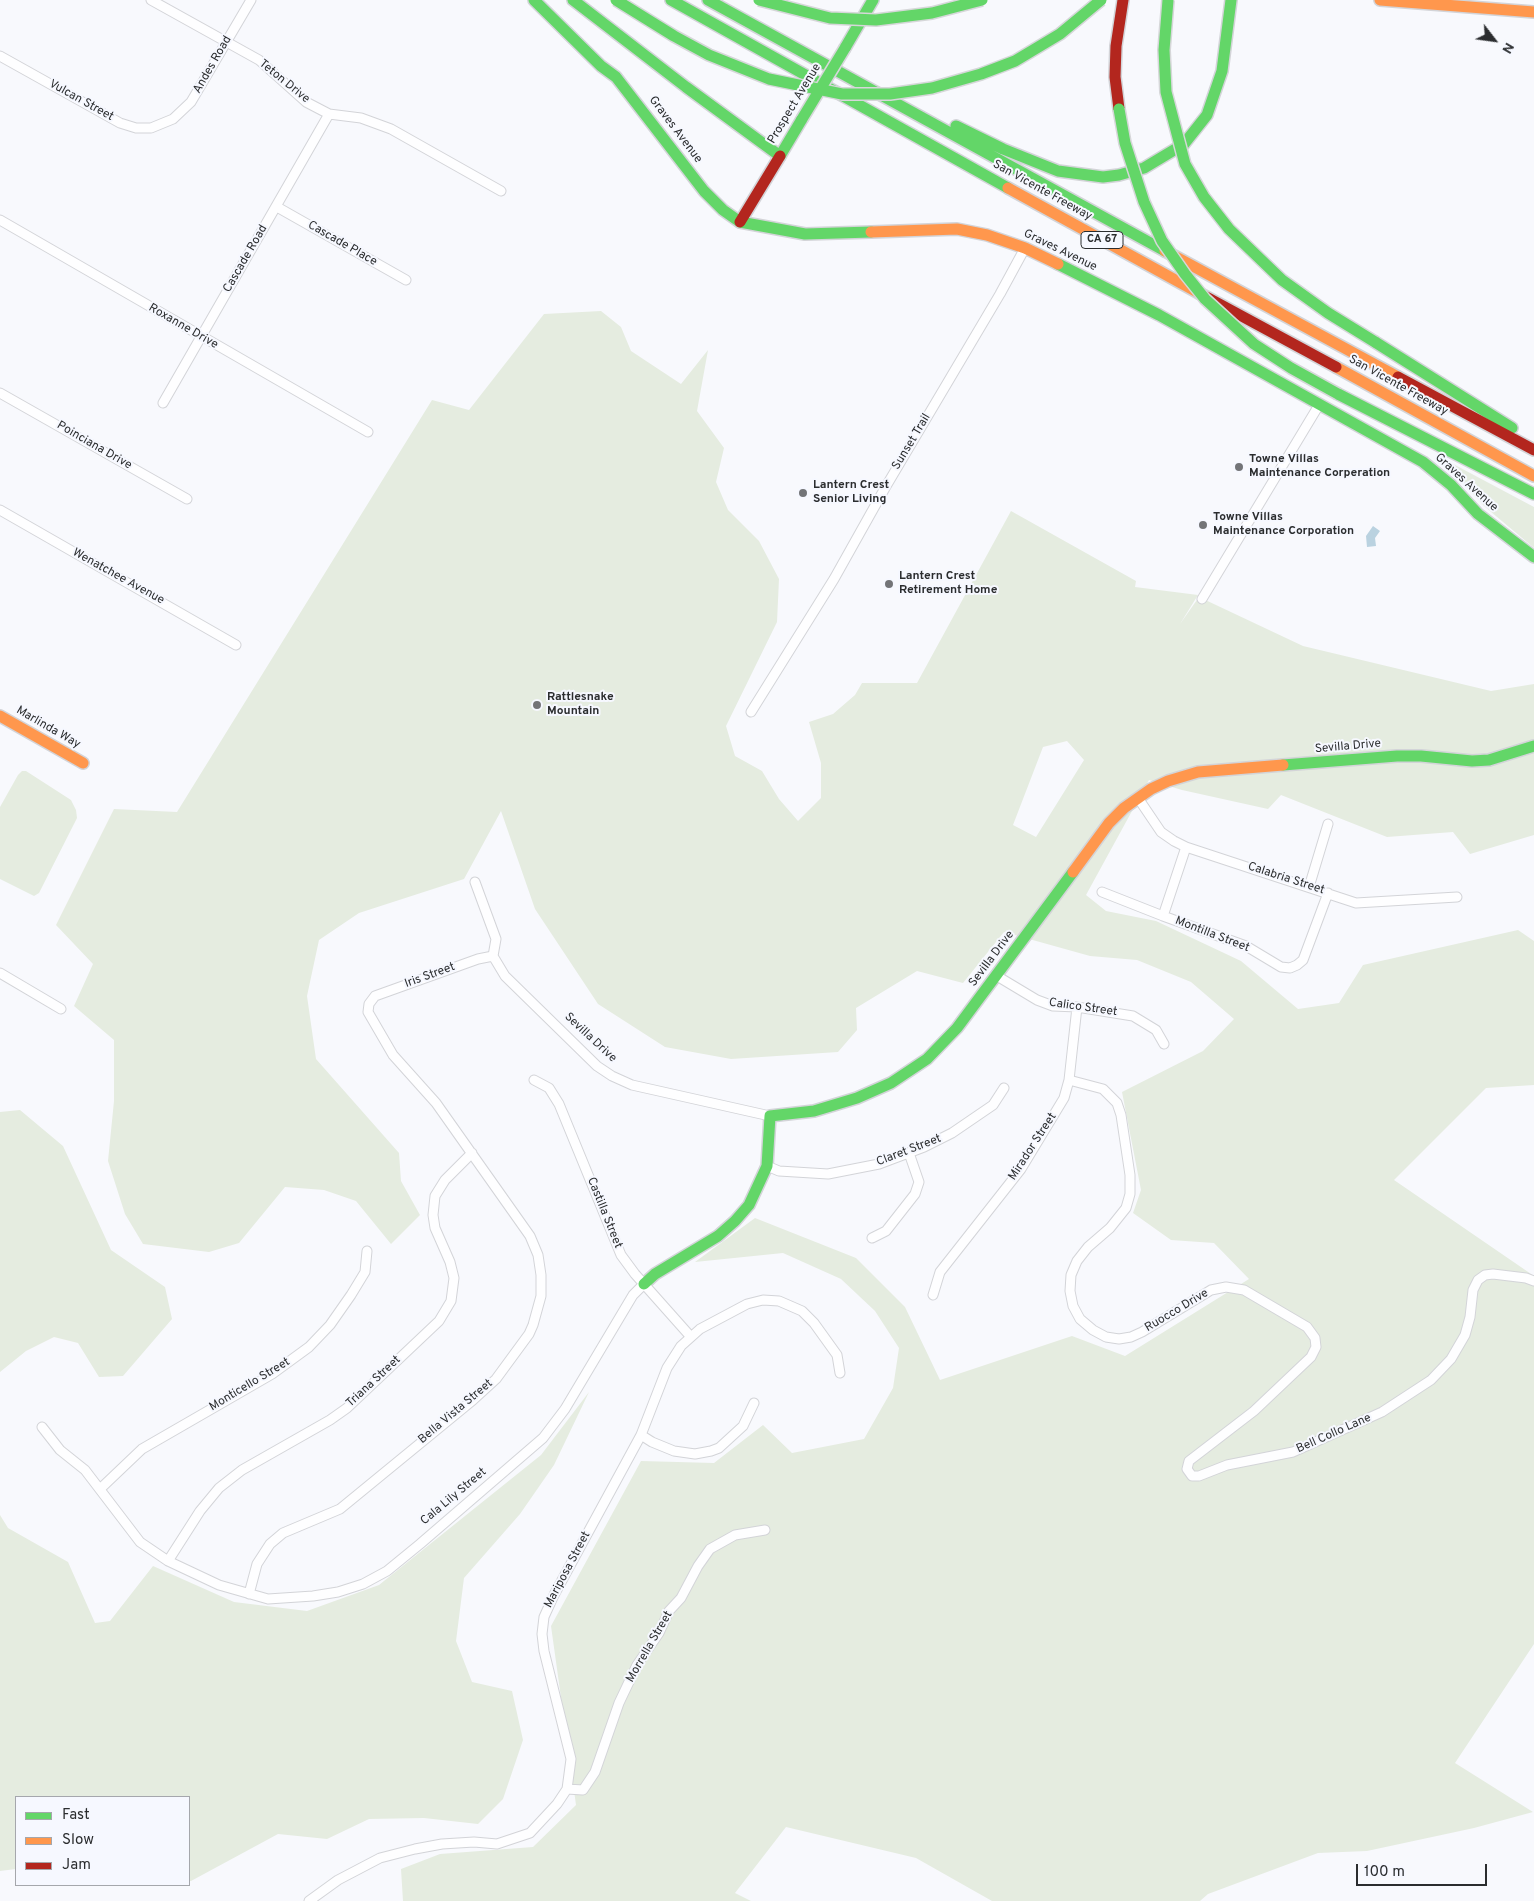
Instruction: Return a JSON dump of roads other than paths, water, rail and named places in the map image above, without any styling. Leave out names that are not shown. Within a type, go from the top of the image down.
[{"type":"main road","name":"Graves Avenue","points":[[534,0],[601,66],[616,77],[704,191],[723,210],[740,222],[805,234],[957,229],[987,235],[1025,248],[1159,316],[1424,462],[1451,485],[1478,514],[1534,557]]},
{"type":"main road","points":[[572,0],[780,156]]},
{"type":"main road","points":[[616,0],[709,55],[770,79],[842,94],[881,94],[932,88],[981,74],[1015,61],[1060,34],[1101,0]]},
{"type":"main road","name":"San Vicente Freeway","points":[[671,0],[1058,216],[1534,476]]},
{"type":"main road","name":"San Vicente Freeway","points":[[708,0],[1534,449]]},
{"type":"main road","points":[[759,0],[830,18],[876,20],[932,14],[982,0]]},
{"type":"main road","name":"Prospect Avenue","points":[[740,222],[873,0]]},
{"type":"main road","points":[[1123,0],[1116,46],[1114,77],[1125,143],[1144,202],[1162,240],[1184,274],[1205,299],[1254,344],[1291,368],[1534,494]]},
{"type":"main road","points":[[1168,0],[1164,50],[1166,92],[1176,134],[1185,164],[1204,197],[1229,229],[1282,280],[1328,313],[1514,430],[1534,449]]},
{"type":"main road","points":[[806,54],[1047,168],[1085,176],[1103,177],[1119,175],[1144,168],[1170,154],[1184,144],[1206,115],[1215,96],[1222,71],[1231,0]]},
{"type":"main road","points":[[1380,0],[1466,3],[1534,12]]},
{"type":"main road","name":"Marlinda Way","points":[[0,716],[83,763]]},
{"type":"main road","name":"Sevilla Drive","points":[[770,1116],[814,1111],[857,1098],[891,1083],[927,1059],[957,1028],[1109,823],[1138,798],[1168,781],[1198,772],[1397,756],[1421,756],[1472,761],[1489,760],[1534,746]]},
{"type":"main road","name":"Cala Lily Street","points":[[644,1284],[655,1274],[718,1236],[735,1222],[755,1196],[767,1166],[770,1116]]},
{"type":"street","name":"Teton Drive","points":[[151,0],[259,60],[306,102],[329,114],[361,118],[391,129],[501,192]]},
{"type":"street","name":"Andes Road","points":[[166,122],[179,114],[192,102],[251,0]]},
{"type":"street","name":"Vulcan Street","points":[[0,56],[128,126],[151,128],[166,122]]},
{"type":"street","name":"Cascade Road","points":[[163,403],[329,114]]},
{"type":"street","name":"Cascade Place","points":[[277,206],[406,280]]},
{"type":"street","name":"Roxanne Drive","points":[[0,220],[368,432]]},
{"type":"street","name":"Sunset Trail","points":[[751,712],[834,579],[1025,248]]},
{"type":"street","name":"Poinciana Drive","points":[[0,393],[188,499]]},
{"type":"street","points":[[1202,599],[1319,404]]},
{"type":"street","name":"Wenatchee Avenue","points":[[0,510],[236,645]]},
{"type":"street","name":"Calabria Street","points":[[1138,798],[1161,832],[1186,846],[1356,903],[1457,897]]},
{"type":"street","points":[[1309,887],[1328,824]]},
{"type":"street","name":"Montilla Street","points":[[1163,916],[1186,846]]},
{"type":"street","points":[[475,882],[496,938],[493,956]]},
{"type":"street","name":"Montilla Street","points":[[1102,892],[1246,946],[1281,967],[1290,968],[1303,960],[1328,893]]},
{"type":"street","name":"Iris Street","points":[[370,1004],[375,996],[478,959],[493,956]]},
{"type":"street","name":"Sevilla Drive","points":[[493,956],[505,976],[597,1066],[612,1076],[632,1085],[770,1116]]},
{"type":"street","points":[[0,973],[60,1009]]},
{"type":"street","name":"Calico Street","points":[[997,976],[1037,1000],[1053,1006],[1078,1007],[1133,1016],[1156,1030],[1164,1044]]},
{"type":"street","name":"Bella Vista Street","points":[[249,1594],[257,1564],[270,1544],[283,1533],[340,1509],[496,1380],[529,1334],[537,1315],[541,1296],[541,1275],[538,1255],[530,1236],[436,1102],[393,1054],[368,1012],[370,1004]]},
{"type":"street","name":"Mirador Street","points":[[933,1295],[940,1272],[1022,1169],[1064,1098],[1069,1080],[1078,1007]]},
{"type":"street","name":"Castilla Street","points":[[534,1080],[549,1088],[559,1104],[621,1255],[644,1284],[691,1336]]},
{"type":"street","name":"Ruocco Drive","points":[[1069,1080],[1103,1089],[1117,1102],[1121,1115],[1130,1175],[1130,1194],[1126,1208],[1110,1228],[1088,1247],[1077,1261],[1071,1275],[1070,1291],[1073,1306],[1080,1319],[1093,1330],[1106,1337],[1131,1338],[1211,1290],[1230,1287],[1244,1290],[1307,1327],[1314,1334],[1316,1342]]},
{"type":"street","name":"Claret Street","points":[[767,1166],[779,1171],[828,1174],[879,1164],[938,1141],[966,1124],[993,1104],[1004,1088]]},
{"type":"street","name":"Triana Street","points":[[168,1561],[200,1511],[219,1488],[242,1470],[330,1420],[347,1408],[439,1321],[451,1301],[454,1278],[450,1262],[435,1228],[433,1214],[435,1196],[445,1180],[472,1153]]},
{"type":"street","points":[[872,1238],[886,1232],[915,1194],[919,1182],[909,1153]]},
{"type":"street","name":"Monticello Street","points":[[100,1489],[142,1449],[272,1374],[309,1347],[330,1325],[365,1272],[367,1251]]},
{"type":"street","name":"Bell Collo Lane","points":[[1316,1342],[1315,1351],[1311,1357],[1254,1411],[1189,1461],[1186,1469],[1190,1474],[1199,1476],[1227,1466],[1293,1452],[1382,1412],[1431,1380],[1451,1359],[1465,1335],[1470,1317],[1472,1290],[1478,1280],[1485,1275],[1493,1274],[1526,1278],[1534,1281]]},
{"type":"street","name":"Cala Lily Street","points":[[42,1427],[60,1450],[85,1470],[140,1542],[168,1561],[219,1585],[268,1599],[326,1595],[363,1584],[387,1571],[543,1438],[566,1410],[633,1295],[644,1284]]},
{"type":"street","name":"Mariposa Street","points":[[309,1901],[338,1880],[380,1858],[442,1844],[474,1842],[497,1844],[530,1834],[558,1804],[567,1789],[571,1758],[544,1651],[542,1634],[544,1617],[554,1594],[641,1435],[667,1368],[681,1346],[691,1336],[700,1329],[746,1304],[763,1300],[779,1301],[802,1311],[814,1323],[838,1355],[840,1372]]},
{"type":"street","points":[[641,1435],[674,1451],[688,1454],[711,1451],[719,1448],[743,1426],[754,1403]]},
{"type":"street","name":"Morrella Street","points":[[567,1789],[584,1790],[595,1772],[619,1703],[637,1665],[659,1632],[669,1610],[681,1598],[698,1566],[710,1549],[735,1535],[765,1530]]},
{"type":"water","points":[[1373,526],[1380,531],[1375,538],[1376,546],[1367,547],[1366,536]]},
{"type":"place","name":"Towne Villas Maintenance Corperation","points":[[1239,467]]},
{"type":"place","name":"Lantern Crest Senior Living","points":[[803,493]]},
{"type":"place","name":"Towne Villas Maintenance Corporation","points":[[1203,525]]},
{"type":"place","name":"Lantern Crest Retirement Home","points":[[889,584]]},
{"type":"place","name":"Rattlesnake Mountain","points":[[537,705]]}]
